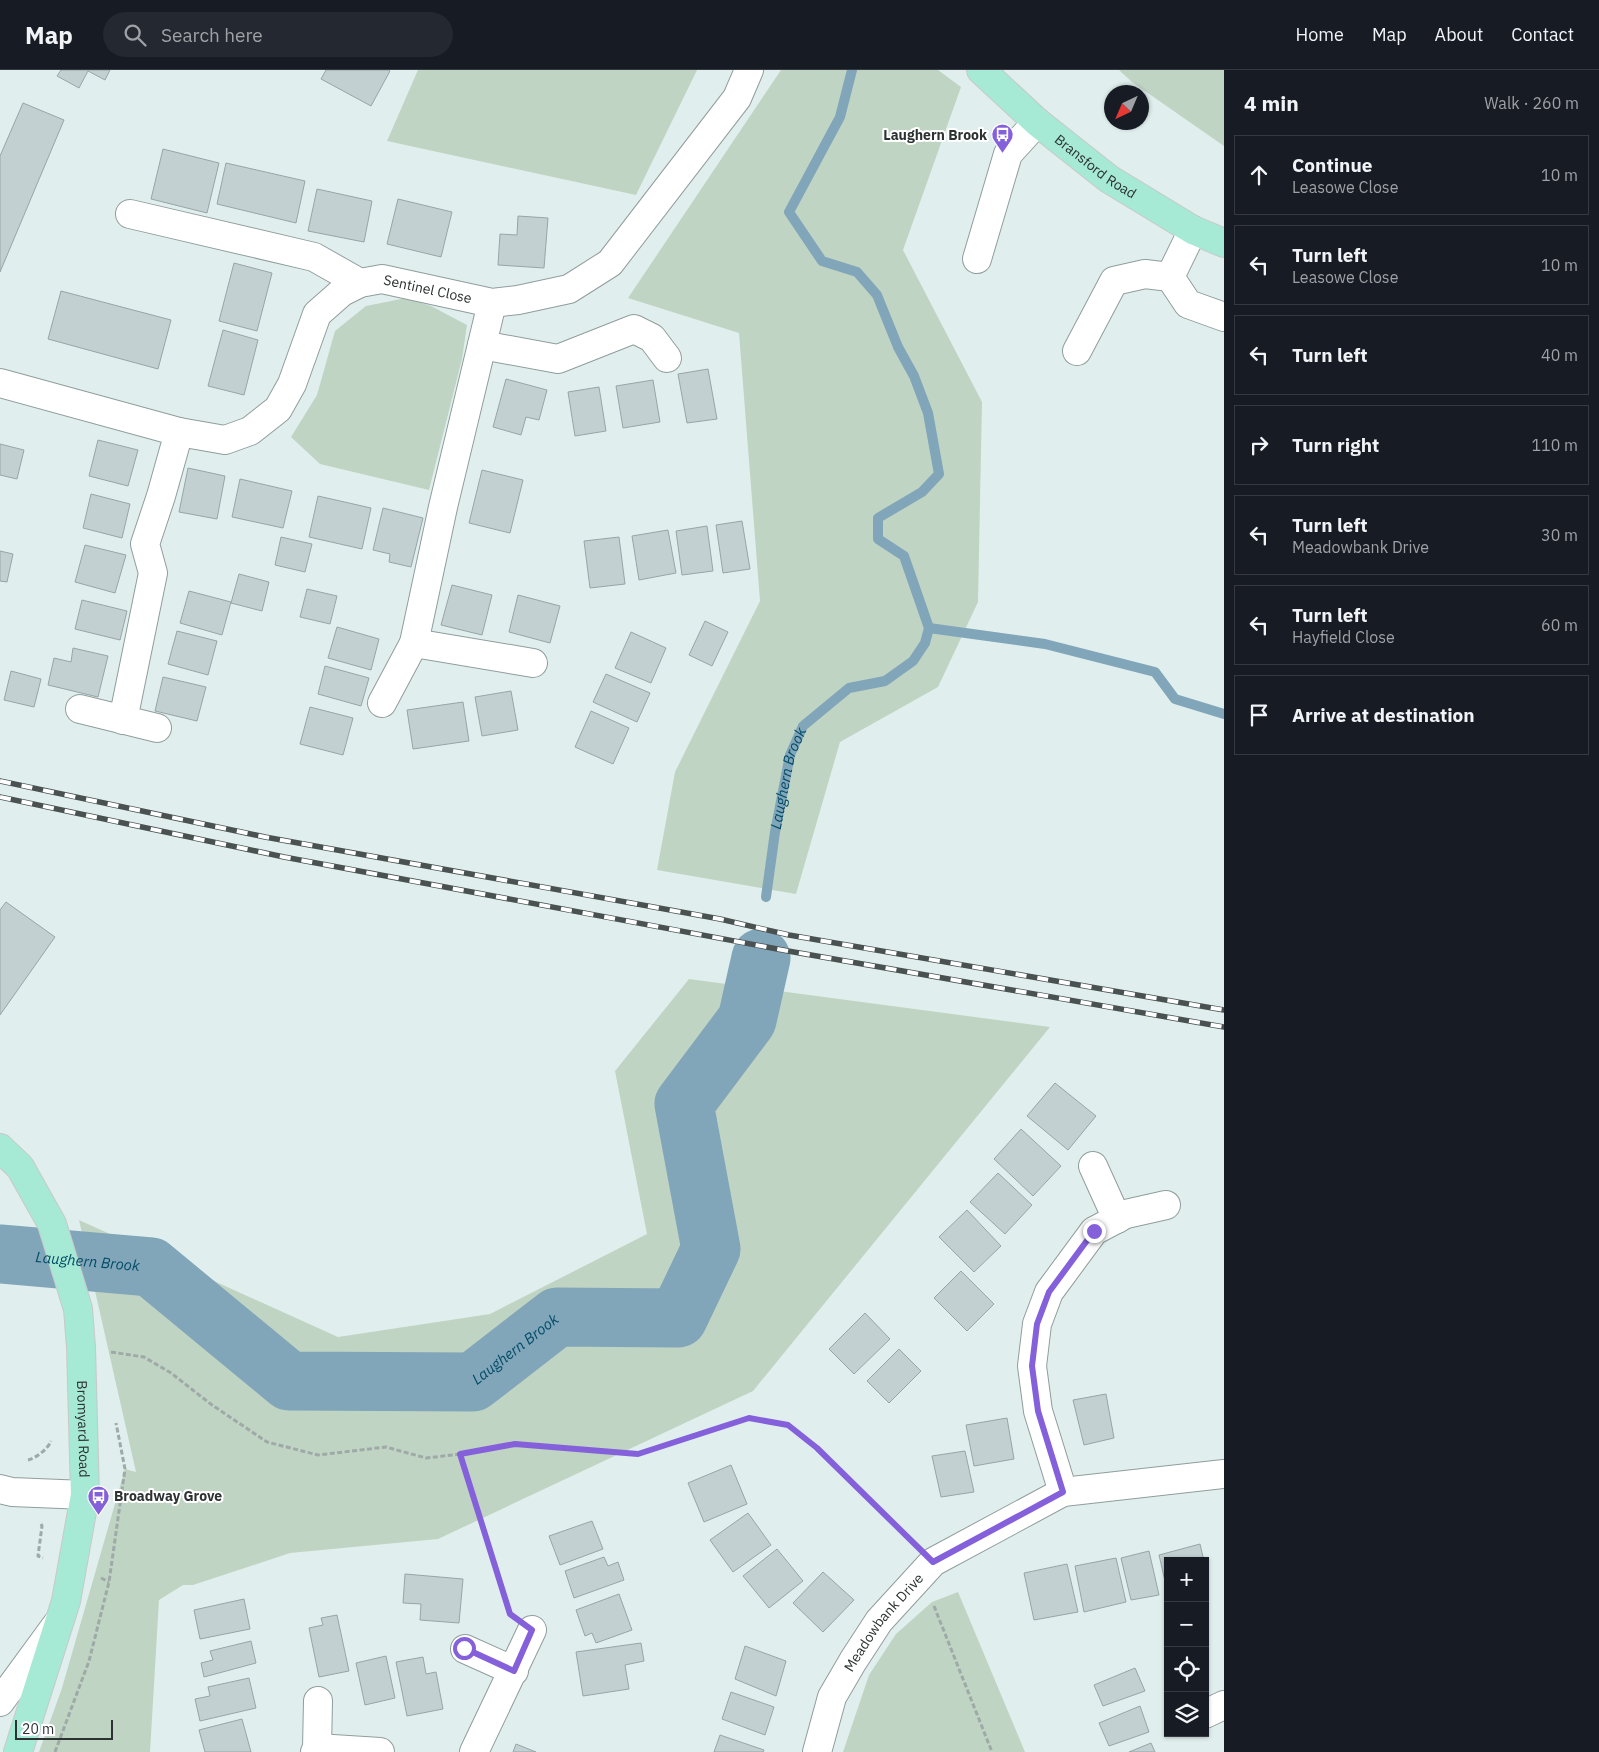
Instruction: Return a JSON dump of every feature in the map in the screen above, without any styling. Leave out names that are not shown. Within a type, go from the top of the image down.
[{"type":"main road","name":"Bransford Road","points":[[981,70],[1037,122],[1109,179],[1193,230],[1224,243]]},
{"type":"main road","name":"Bromyard Road","points":[[0,1148],[20,1167],[52,1224],[78,1309],[81,1347],[85,1495],[74,1567],[61,1619],[18,1752]]},
{"type":"street","name":"Sentinel Close","points":[[0,383],[178,432],[225,440],[250,431],[278,409],[292,384],[317,314],[342,292],[360,283],[382,279],[492,303],[518,300],[569,289],[610,262],[737,98],[749,70]]},
{"type":"street","points":[[977,259],[1008,154],[1037,122]]},
{"type":"street","points":[[130,214],[314,257],[360,283]]},
{"type":"street","points":[[1170,277],[1193,230]]},
{"type":"street","points":[[1077,352],[1114,280],[1145,274],[1170,277],[1188,304],[1224,317]]},
{"type":"street","points":[[382,702],[414,643],[492,303]]},
{"type":"street","points":[[482,345],[558,359],[634,328],[652,338],[667,358]]},
{"type":"street","points":[[123,720],[152,573],[145,544],[161,496],[178,432]]},
{"type":"street","points":[[414,643],[533,663]]},
{"type":"street","points":[[80,710],[157,728]]},
{"type":"street","points":[[1093,1166],[1117,1219]]},
{"type":"street","points":[[1063,1492],[1037,1402],[1032,1366],[1037,1324],[1049,1292],[1094,1231],[1126,1214],[1166,1205]]},
{"type":"street","name":"Meadowbank Drive","points":[[817,1752],[832,1698],[853,1662],[879,1621],[933,1562],[1063,1492],[1224,1474]]},
{"type":"street","points":[[0,1489],[12,1492],[85,1495]]},
{"type":"street","points":[[0,1702],[61,1619]]},
{"type":"street","points":[[474,1752],[532,1630]]},
{"type":"street","points":[[464,1648],[514,1671]]},
{"type":"street","points":[[318,1701],[316,1750],[380,1752]]},
{"type":"street","points":[[1209,1712],[1224,1705]]},
{"type":"path","points":[[81,1347],[144,1357],[171,1373],[212,1405],[267,1442],[318,1455],[386,1447],[426,1458],[515,1444],[638,1454],[749,1418],[788,1425],[817,1448],[933,1562],[932,1602],[992,1752]]},
{"type":"path","points":[[460,1454],[510,1614],[532,1630]]},
{"type":"green space","points":[[418,70],[697,70],[636,195],[387,141]]},
{"type":"green space","points":[[781,70],[938,70],[961,87],[903,250],[982,402],[978,602],[938,687],[840,742],[796,894],[657,870],[675,772],[760,601],[739,333],[628,298]]},
{"type":"green space","points":[[1119,70],[1224,70],[1224,146],[1149,94],[1149,85],[1136,85]]},
{"type":"green space","points":[[406,298],[431,306],[467,325],[462,359],[429,490],[320,464],[291,437],[317,395],[335,331],[366,306]]},
{"type":"green space","points":[[689,979],[1050,1027],[753,1391],[438,1539],[290,1553],[193,1585],[183,1585],[159,1600],[150,1752],[39,1752],[62,1688],[125,1469],[136,1472],[79,1220],[338,1337],[490,1314],[647,1234],[615,1071]]},
{"type":"green space","points":[[958,1592],[1025,1752],[843,1752],[869,1675],[896,1634],[932,1602]]},
{"type":"building","points":[[61,70],[110,70],[105,80],[88,71],[79,88],[57,76]]},
{"type":"building","points":[[326,70],[390,71],[371,106],[321,79]]},
{"type":"building","points":[[23,103],[64,120],[0,272],[0,156]]},
{"type":"building","points":[[163,149],[219,163],[207,213],[151,199]]},
{"type":"building","points":[[226,163],[305,181],[296,223],[217,204]]},
{"type":"building","points":[[317,189],[372,201],[364,242],[308,231]]},
{"type":"building","points":[[398,199],[452,212],[441,257],[387,244]]},
{"type":"building","points":[[518,216],[548,218],[544,268],[498,265],[500,234],[517,235]]},
{"type":"building","points":[[234,263],[272,273],[257,331],[219,321]]},
{"type":"building","points":[[61,291],[171,320],[158,369],[48,339]]},
{"type":"building","points":[[223,330],[258,340],[244,395],[208,386]]},
{"type":"building","points":[[708,369],[717,419],[687,423],[678,374]]},
{"type":"building","points":[[506,379],[547,390],[539,420],[526,417],[521,435],[493,427]]},
{"type":"building","points":[[653,380],[660,422],[623,428],[616,386]]},
{"type":"building","points":[[599,387],[606,431],[575,436],[568,392]]},
{"type":"building","points":[[98,440],[138,450],[128,486],[89,476]]},
{"type":"building","points":[[0,444],[24,450],[17,479],[0,475]]},
{"type":"building","points":[[188,468],[225,476],[217,519],[179,512]]},
{"type":"building","points":[[482,470],[523,480],[510,533],[469,523]]},
{"type":"building","points":[[240,479],[292,491],[283,528],[232,517]]},
{"type":"building","points":[[91,494],[130,504],[122,538],[83,528]]},
{"type":"building","points":[[318,496],[371,508],[362,549],[309,537]]},
{"type":"building","points":[[383,508],[423,518],[411,567],[389,562],[390,554],[373,550]]},
{"type":"building","points":[[742,521],[750,569],[723,573],[716,525]]},
{"type":"building","points":[[707,526],[713,571],[682,575],[676,531]]},
{"type":"building","points":[[668,530],[676,573],[639,580],[632,536]]},
{"type":"building","points":[[281,537],[312,544],[305,572],[275,565]]},
{"type":"building","points":[[619,537],[625,584],[590,588],[584,541]]},
{"type":"building","points":[[85,545],[126,555],[115,593],[75,582]]},
{"type":"building","points":[[0,551],[13,554],[7,582],[0,581]]},
{"type":"building","points":[[239,574],[269,582],[262,611],[231,603]]},
{"type":"building","points":[[452,585],[492,595],[482,635],[441,625]]},
{"type":"building","points":[[307,589],[337,596],[330,624],[300,617]]},
{"type":"building","points":[[189,591],[231,602],[222,635],[180,623]]},
{"type":"building","points":[[518,595],[560,606],[550,643],[509,632]]},
{"type":"building","points":[[82,600],[127,611],[120,640],[75,629]]},
{"type":"building","points":[[705,621],[728,632],[712,666],[689,655]]},
{"type":"building","points":[[337,627],[379,639],[371,670],[328,658]]},
{"type":"building","points":[[177,631],[217,641],[208,675],[168,664]]},
{"type":"building","points":[[631,632],[666,648],[651,683],[615,668]]},
{"type":"building","points":[[73,648],[108,656],[98,697],[48,685],[54,658],[71,662]]},
{"type":"building","points":[[325,666],[369,678],[361,706],[318,694]]},
{"type":"building","points":[[11,671],[41,679],[34,707],[4,700]]},
{"type":"building","points":[[606,674],[650,693],[637,722],[593,702]]},
{"type":"building","points":[[163,677],[206,687],[197,721],[155,711]]},
{"type":"building","points":[[511,691],[518,730],[482,736],[475,697]]},
{"type":"building","points":[[463,702],[469,741],[413,749],[407,710]]},
{"type":"building","points":[[310,707],[353,718],[343,755],[300,744]]},
{"type":"building","points":[[591,711],[629,728],[613,764],[575,747]]},
{"type":"building","points":[[6,902],[55,937],[0,1015],[0,910]]},
{"type":"building","points":[[1055,1083],[1096,1116],[1068,1150],[1027,1116]]},
{"type":"building","points":[[1021,1129],[1061,1166],[1033,1196],[994,1159]]},
{"type":"building","points":[[998,1173],[1032,1205],[1005,1234],[970,1202]]},
{"type":"building","points":[[967,1210],[1001,1246],[974,1272],[939,1237]]},
{"type":"building","points":[[961,1271],[994,1304],[967,1331],[934,1298]]},
{"type":"building","points":[[865,1313],[890,1339],[854,1374],[829,1349]]},
{"type":"building","points":[[899,1349],[921,1371],[889,1403],[867,1381]]},
{"type":"building","points":[[1106,1394],[1114,1438],[1084,1445],[1073,1400]]},
{"type":"building","points":[[1007,1418],[1014,1459],[974,1466],[966,1425]]},
{"type":"building","points":[[965,1451],[974,1492],[941,1497],[932,1456]]},
{"type":"building","points":[[731,1465],[747,1504],[704,1522],[688,1483]]},
{"type":"building","points":[[748,1513],[771,1545],[733,1572],[710,1540]]},
{"type":"building","points":[[592,1521],[603,1549],[560,1565],[549,1536]]},
{"type":"building","points":[[1200,1544],[1203,1557],[1164,1557],[1164,1577],[1159,1555]]},
{"type":"building","points":[[777,1549],[803,1581],[769,1608],[743,1576]]},
{"type":"building","points":[[1149,1551],[1159,1595],[1131,1600],[1121,1558]]},
{"type":"building","points":[[604,1557],[608,1566],[618,1562],[624,1580],[574,1598],[565,1571]]},
{"type":"building","points":[[1116,1558],[1126,1602],[1084,1612],[1075,1566]]},
{"type":"building","points":[[1067,1564],[1078,1612],[1034,1620],[1024,1573]]},
{"type":"building","points":[[823,1572],[854,1600],[823,1632],[793,1603]]},
{"type":"building","points":[[405,1574],[463,1579],[459,1623],[420,1620],[421,1604],[403,1603]]},
{"type":"building","points":[[619,1594],[632,1630],[596,1643],[592,1633],[585,1636],[576,1610]]},
{"type":"building","points":[[244,1599],[250,1629],[200,1639],[194,1610]]},
{"type":"building","points":[[337,1615],[349,1671],[319,1677],[309,1628],[323,1625],[321,1618]]},
{"type":"building","points":[[251,1641],[256,1663],[204,1677],[201,1663],[213,1660],[210,1651]]},
{"type":"building","points":[[641,1643],[644,1661],[625,1665],[629,1689],[583,1696],[576,1652]]},
{"type":"building","points":[[745,1646],[786,1661],[776,1696],[735,1679]]},
{"type":"building","points":[[386,1656],[395,1698],[365,1705],[356,1663]]},
{"type":"building","points":[[423,1657],[426,1674],[436,1672],[443,1709],[407,1716],[396,1662]]},
{"type":"building","points":[[1135,1668],[1145,1691],[1103,1706],[1094,1685]]},
{"type":"building","points":[[249,1678],[256,1708],[200,1721],[195,1699],[210,1696],[208,1687]]},
{"type":"building","points":[[731,1692],[774,1707],[765,1735],[722,1719]]},
{"type":"building","points":[[1140,1706],[1149,1732],[1109,1746],[1099,1723]]},
{"type":"building","points":[[242,1719],[251,1752],[205,1752],[199,1730]]},
{"type":"building","points":[[720,1735],[764,1750],[763,1752],[714,1752]]},
{"type":"building","points":[[1151,1743],[1155,1752],[1129,1752]]},
{"type":"building","points":[[516,1744],[536,1752],[513,1752]]},
{"type":"waterway","name":"Laughern Brook","points":[[766,897],[775,832],[790,755],[803,726],[849,688],[885,681],[913,661],[925,643],[929,628],[904,556],[878,539],[878,518],[922,492],[939,474],[928,413],[914,376],[898,347],[877,295],[857,272],[822,261],[789,212],[840,117],[852,70]]},
{"type":"waterway","points":[[929,628],[1045,644],[1155,672],[1175,699],[1224,714]]},
{"type":"waterway","name":"Laughern Brook","points":[[0,1254],[151,1267],[289,1381],[473,1382],[557,1317],[678,1318],[711,1249],[684,1104],[747,1020],[761,958]]},
{"type":"railway","points":[[0,781],[265,837],[720,919],[789,935],[1224,1010]]},
{"type":"railway","points":[[0,797],[284,857],[788,951],[1224,1027]]},
{"type":"place","name":"Laughern Brook","points":[[1003,154]]},
{"type":"place","name":"Broadway Grove","points":[[98,1515]]},
{"type":"route","points":[[464,1648],[514,1671],[532,1630],[510,1614],[460,1454],[515,1444],[638,1454],[749,1418],[788,1425],[817,1448],[933,1562],[1063,1492],[1038,1411],[1032,1366],[1037,1324],[1049,1292],[1094,1231]]}]
